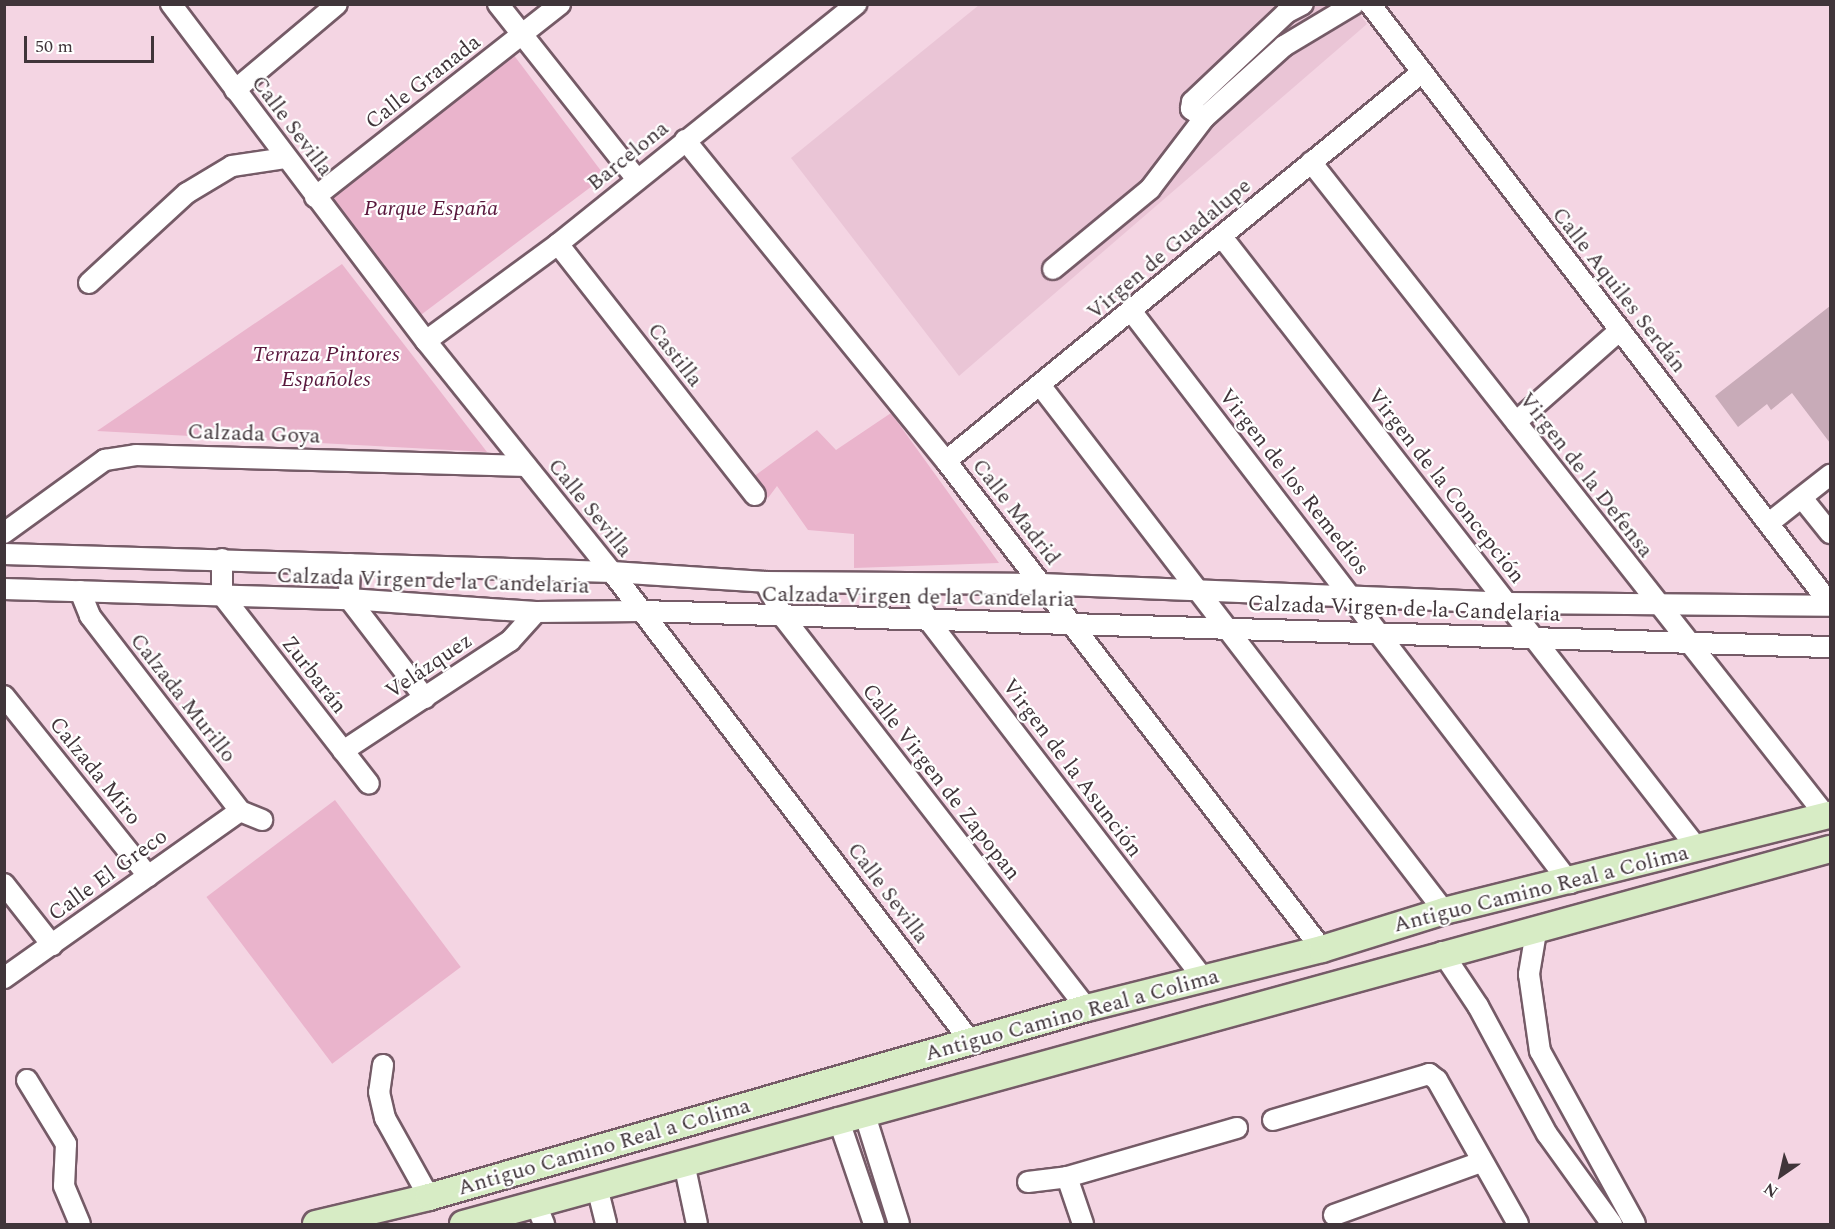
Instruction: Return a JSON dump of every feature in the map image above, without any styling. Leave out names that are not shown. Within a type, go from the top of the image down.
[{"type":"main road","name":"Antiguo Camino Real a Colima","points":[[316,1224],[429,1197],[1087,1008],[1322,949],[1444,911],[1570,883],[1828,815]]},
{"type":"main road","name":"Antiguo Camino Real a Colima","points":[[463,1224],[540,1214],[597,1187],[838,1119],[1442,952],[1536,932],[1830,851]]},
{"type":"street","name":"Calle Sevilla","points":[[171,4],[315,197],[426,341],[612,572],[971,1042]]},
{"type":"street","points":[[235,90],[337,4]]},
{"type":"street","points":[[498,4],[636,178]]},
{"type":"street","name":"Calle Granada","points":[[315,197],[560,4]]},
{"type":"street","name":"Barcelona","points":[[426,341],[558,244],[636,178],[857,4]]},
{"type":"street","points":[[1204,118],[1191,109],[1192,102],[1286,13],[1303,4]]},
{"type":"street","points":[[1053,269],[1150,189],[1204,118],[1298,34],[1333,20],[1354,4]]},
{"type":"street","name":"Calle Aquiles Serdán","points":[[1370,4],[1421,74],[1830,605]]},
{"type":"street","name":"Virgen de Guadalupe","points":[[946,461],[1132,312],[1311,162],[1421,74]]},
{"type":"street","name":"Calle Madrid","points":[[685,140],[946,461],[1322,949]]},
{"type":"street","points":[[89,284],[187,193],[232,166],[286,158]]},
{"type":"street","name":"Virgen de la Defensa","points":[[1311,162],[1516,422],[1653,601],[1828,815]]},
{"type":"street","name":"Virgen de la Concepción","points":[[1222,237],[1507,603],[1531,638],[1698,849]]},
{"type":"street","name":"Castilla","points":[[558,244],[755,495]]},
{"type":"street","name":"Virgen de los Remedios","points":[[1132,312],[1383,634],[1570,883]]},
{"type":"street","points":[[1516,422],[1620,330]]},
{"type":"street","points":[[1040,386],[1444,911]]},
{"type":"street","name":"Calzada Goya","points":[[4,533],[105,460],[136,455],[526,466]]},
{"type":"street","points":[[1769,523],[1830,475]]},
{"type":"street","points":[[1802,498],[1830,533]]},
{"type":"street","name":"Calzada Virgen de la Candelaria","points":[[4,554],[612,572],[765,582],[1041,584],[1195,589],[1507,603],[1653,601],[1830,605]]},
{"type":"street","points":[[222,559],[222,595]]},
{"type":"street","points":[[350,564],[349,600],[425,698]]},
{"type":"street","name":"Calle Virgen de Zapopan","points":[[765,582],[784,618],[1087,1008]]},
{"type":"street","name":"Virgen de la Asunción","points":[[908,584],[929,621],[1203,978]]},
{"type":"street","name":"Calzada Virgen de la Candelaria","points":[[4,589],[349,600],[536,612],[642,611],[784,618],[1225,627],[1383,634],[1830,646]]},
{"type":"street","name":"Calzada Murillo","points":[[80,591],[90,616],[240,810],[262,820]]},
{"type":"street","name":"Zurbarán","points":[[222,595],[369,784]]},
{"type":"street","name":"Velázquez","points":[[343,751],[510,641],[536,612]]},
{"type":"street","name":"Calzada Miro","points":[[4,696],[148,876]]},
{"type":"street","name":"Calle El Greco","points":[[4,978],[240,810]]},
{"type":"street","points":[[4,884],[52,945]]},
{"type":"street","points":[[1536,932],[1529,974],[1540,1051],[1635,1224]]},
{"type":"street","points":[[1442,952],[1478,1006],[1526,1100],[1612,1224]]},
{"type":"street","points":[[382,1065],[379,1092],[385,1118],[429,1197]]},
{"type":"street","points":[[1273,1120],[1429,1074],[1437,1080],[1517,1224]]},
{"type":"street","points":[[27,1080],[66,1144],[64,1186],[80,1224]]},
{"type":"street","points":[[864,1112],[899,1224]]},
{"type":"street","points":[[838,1119],[874,1224]]},
{"type":"street","points":[[1028,1182],[1067,1177],[1237,1128]]},
{"type":"street","points":[[1564,1156],[1588,1140]]},
{"type":"street","points":[[1334,1215],[1481,1162]]},
{"type":"street","points":[[684,1163],[697,1224]]},
{"type":"street","points":[[1067,1177],[1083,1224]]},
{"type":"street","points":[[597,1187],[606,1224]]},
{"type":"street","points":[[865,1194],[888,1188]]},
{"type":"shaded area","points":[[979,5],[1353,5],[1367,24],[959,376],[791,158]]},
{"type":"green space","name":"Parque España","points":[[513,54],[605,176],[412,322],[320,200]]},
{"type":"green space","name":"Terraza Pintores Españoles","points":[[342,264],[487,452],[97,431]]},
{"type":"green space","points":[[891,413],[999,563],[854,568],[854,534],[808,530],[777,486],[768,498],[753,477],[817,430],[836,450]]},
{"type":"green space","points":[[335,800],[461,967],[332,1064],[206,897]]},
{"type":"building","points":[[1830,306],[1830,443],[1792,393],[1771,410],[1767,404],[1738,427],[1715,396]]}]
